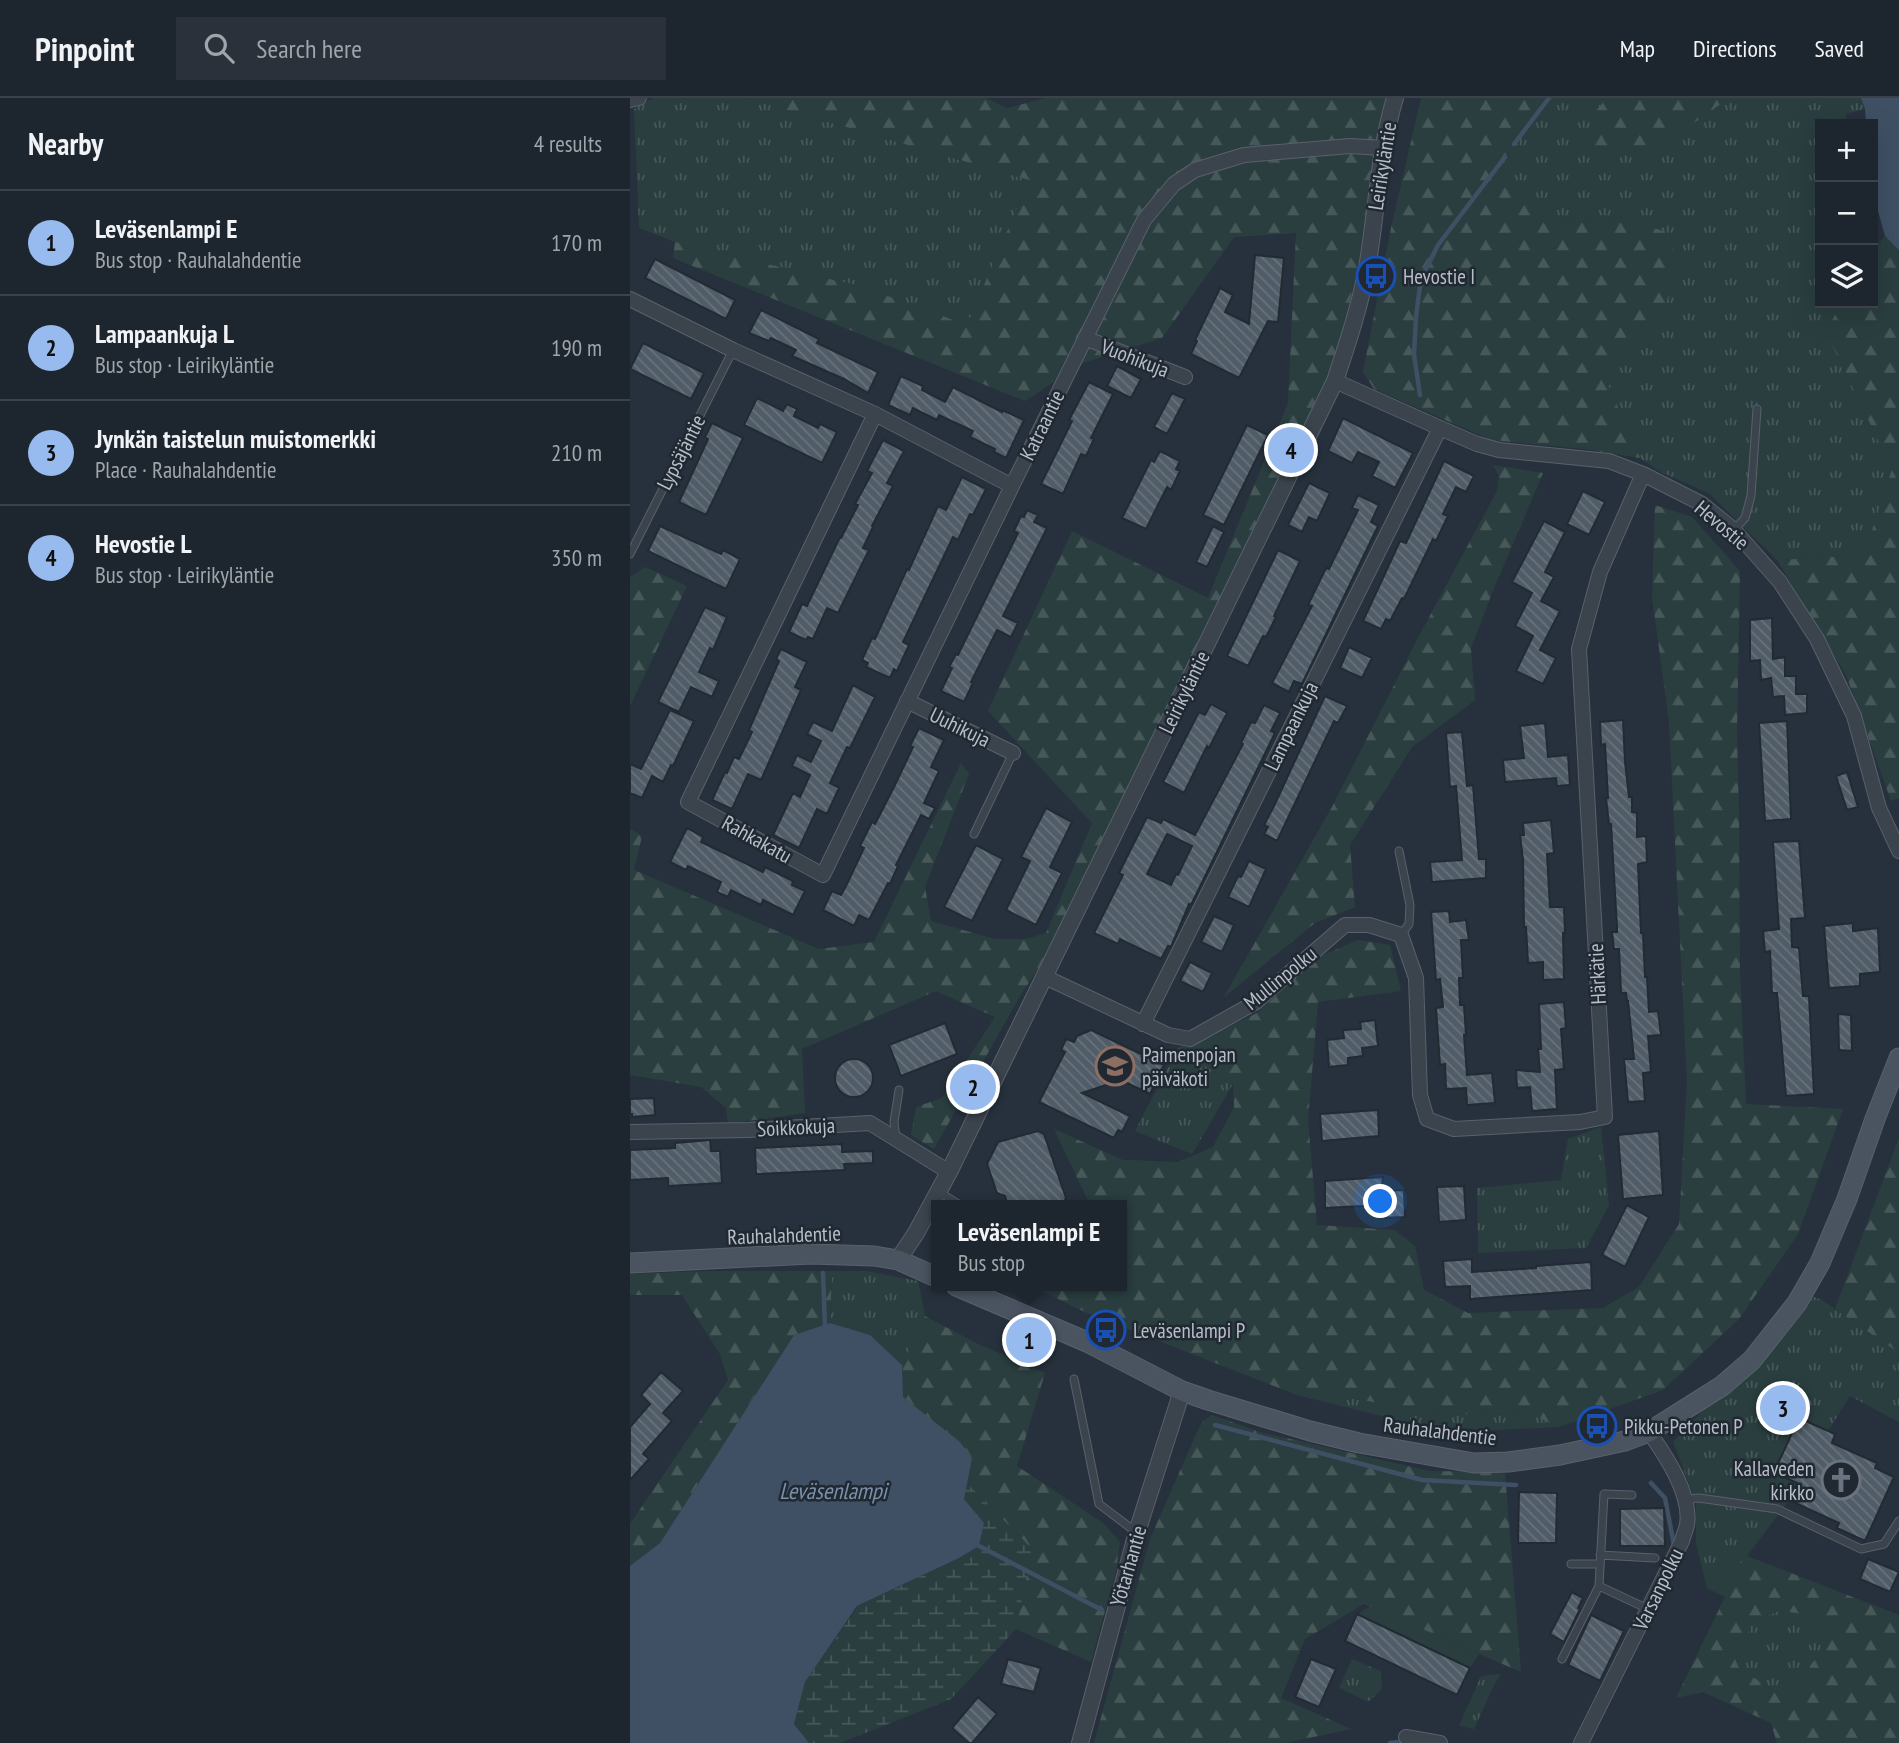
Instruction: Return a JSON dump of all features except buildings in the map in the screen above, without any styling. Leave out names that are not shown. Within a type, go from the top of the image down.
[{"type":"main road","name":"Rauhalahdentie","points":[[969,1291],[1087,1342],[1182,1391],[1310,1431],[1359,1443],[1474,1463],[1508,1462],[1560,1455],[1625,1441],[1650,1433],[1721,1386],[1752,1360],[1797,1303],[1820,1263],[1842,1212],[1899,1058]]},
{"type":"main road","name":"Rauhalahdentie","points":[[630,1263],[811,1254],[874,1256],[898,1260],[931,1275]]},
{"type":"street","points":[[630,100],[639,98]]},
{"type":"street","name":"Leirikyläntie","points":[[933,1200],[1335,382],[1356,320],[1367,264],[1387,123],[1395,98]]},
{"type":"street","name":"Katraantie","points":[[630,299],[875,414],[1012,486],[1144,220],[1174,184],[1195,170],[1244,155],[1350,146],[1384,148]]},
{"type":"street","name":"Vuohikuja","points":[[1085,338],[1185,377]]},
{"type":"street","name":"Hevostie","points":[[1335,382],[1440,428],[1499,450],[1609,461],[1643,474],[1702,504],[1734,530],[1780,582],[1817,639],[1854,716],[1879,808],[1899,851]]},
{"type":"street","name":"Rahkakatu","points":[[875,414],[688,802],[823,875],[1012,486]]},
{"type":"street","name":"Lampaankuja","points":[[1143,1024],[1440,428]]},
{"type":"street","name":"Härkätie","points":[[1401,935],[1416,978],[1420,1095],[1427,1119],[1454,1129],[1580,1122],[1605,1117],[1579,649],[1600,572],[1643,474]]},
{"type":"street","name":"Uuhikuja","points":[[907,701],[1013,753]]},
{"type":"street","name":"Mullinpolku","points":[[1045,977],[1168,1035],[1189,1039],[1256,1002],[1345,925],[1369,925],[1401,935]]},
{"type":"street","name":"Soikkokuja","points":[[630,1132],[748,1130],[870,1123],[949,1172]]},
{"type":"street","name":"Leirikyläntie","points":[[898,1260],[931,1204]]},
{"type":"street","name":"Yötarhantie","points":[[1080,1743],[1137,1532],[1182,1391]]},
{"type":"street","name":"Varsanpolku","points":[[1581,1743],[1682,1541],[1687,1523],[1685,1499],[1669,1459],[1650,1433]]},
{"type":"street","points":[[1406,1737],[1440,1743]]},
{"type":"lane","name":"Lypsäjäntie","points":[[630,554],[733,349]]},
{"type":"lane","points":[[1734,530],[1745,518],[1752,496],[1757,409]]},
{"type":"lane","points":[[974,834],[1013,753]]},
{"type":"lane","points":[[1399,851],[1410,905],[1409,924],[1401,935]]},
{"type":"lane","points":[[896,1139],[894,1122],[899,1090]]},
{"type":"lane","points":[[938,1191],[952,1200]]},
{"type":"lane","points":[[1074,1379],[1099,1504],[1137,1532]]},
{"type":"lane","points":[[1562,1659],[1599,1586],[1604,1494],[1632,1495]]},
{"type":"lane","points":[[1685,1499],[1699,1498],[1777,1509],[1861,1549],[1884,1544],[1899,1521]]},
{"type":"lane","points":[[1571,1564],[1655,1558]]},
{"type":"lane","points":[[1599,1586],[1648,1609]]},
{"type":"green space","points":[[653,98],[746,98],[1029,180],[967,326],[863,287],[675,242],[639,228],[634,109]]},
{"type":"green space","points":[[746,98],[986,98],[1007,108],[1046,98],[1397,98],[1332,379],[1076,897],[1038,969],[934,1149],[911,1135],[916,1107],[942,1098],[995,1017],[936,991],[802,1049],[805,1113],[728,1124],[726,1108],[701,1087],[630,1075],[630,829],[642,836],[634,870],[819,949],[874,942],[961,763],[969,774],[925,887],[931,921],[995,939],[1026,939],[1046,933],[1092,823],[988,711],[1072,531],[1208,598],[1288,403],[1296,233],[1234,237],[1162,338],[1083,363],[1025,401],[673,258],[675,242],[863,287],[967,325],[1029,180]]},
{"type":"green space","points":[[1421,98],[1549,98],[1498,166],[1557,220],[1624,217],[1671,234],[1676,269],[1661,321],[1598,362],[1640,458],[1585,449],[1491,440],[1374,389],[1363,372],[1391,228]]},
{"type":"green space","points":[[1549,98],[1861,98],[1865,109],[1846,114],[1846,119],[1815,119],[1815,308],[1838,308],[1826,332],[1892,469],[1864,555],[1777,560],[1710,494],[1661,472],[1640,458],[1597,362],[1661,321],[1624,217],[1557,220],[1498,166]]},
{"type":"green space","points":[[1607,98],[1729,98],[1666,143],[1590,154],[1595,112]]},
{"type":"green space","points":[[1885,236],[1899,250],[1899,798],[1891,801],[1846,675],[1777,560],[1864,555],[1892,469],[1826,332],[1838,308],[1878,308],[1878,245]]},
{"type":"green space","points":[[1493,465],[1543,473],[1471,648],[1475,700],[1412,747],[1350,845],[1355,907],[1315,923],[1224,997],[1333,805],[1497,491],[1499,476]]},
{"type":"green space","points":[[1655,505],[1692,517],[1740,571],[1737,733],[1740,972],[1746,1104],[1843,1109],[1798,1234],[1739,1319],[1663,1390],[1559,1427],[1526,1412],[1478,1415],[1429,1411],[1330,1395],[1297,1395],[1085,1312],[1041,1291],[1127,1291],[1127,1200],[1088,1200],[1054,1129],[1123,1160],[1178,1162],[1213,1147],[1234,1107],[1233,1084],[1178,1048],[1257,1013],[1319,957],[1358,940],[1390,945],[1401,991],[1318,1002],[1308,1120],[1317,1225],[1395,1230],[1415,1246],[1424,1290],[1468,1313],[1603,1308],[1639,1287],[1679,1224],[1687,1083],[1669,722],[1652,597]]},
{"type":"green space","points":[[645,567],[687,586],[630,706],[630,577]]},
{"type":"green space","points":[[1178,1048],[1233,1084],[1192,1154],[1135,1131]]},
{"type":"green space","points":[[1601,1127],[1609,1205],[1586,1248],[1478,1253],[1477,1188],[1561,1180],[1568,1139]]},
{"type":"green space","points":[[1899,1138],[1899,1353],[1835,1309]]},
{"type":"green space","points":[[832,1271],[866,1271],[918,1281],[925,1316],[902,1365],[870,1335],[830,1323]]},
{"type":"green space","points":[[832,1271],[830,1323],[794,1335],[660,1543],[630,1566],[630,1524],[728,1380],[720,1354],[682,1295],[630,1295],[630,1274]]},
{"type":"green space","points":[[1812,1296],[1822,1300],[1899,1353],[1899,1422],[1850,1396],[1828,1431],[1774,1472],[1797,1483],[1789,1500],[1747,1556],[1725,1576],[1715,1592],[1707,1588],[1696,1543],[1696,1502],[1673,1442]]},
{"type":"green space","points":[[925,1316],[978,1344],[1045,1373],[1017,1466],[1103,1523],[1120,1542],[1116,1571],[1091,1662],[1016,1629],[1032,1549],[967,1483],[972,1459],[960,1443],[903,1397],[902,1365]]},
{"type":"green space","points":[[1297,1395],[1330,1395],[1429,1411],[1478,1415],[1526,1412],[1559,1427],[1497,1430],[1426,1427]]},
{"type":"green space","points":[[1212,1415],[1260,1432],[1429,1471],[1505,1472],[1521,1672],[1364,1604],[1305,1639],[1281,1698],[1351,1729],[1285,1743],[1094,1743],[1150,1539],[1197,1432],[1203,1421]]},
{"type":"green space","points":[[967,1483],[1032,1549],[1016,1629],[951,1699],[840,1743],[809,1743],[794,1724],[805,1682],[858,1606],[979,1546],[984,1523],[964,1499]]},
{"type":"green space","points":[[1747,1556],[1899,1615],[1899,1743],[1777,1743],[1771,1723],[1703,1692],[1676,1698],[1725,1597],[1715,1592],[1725,1576]],"holes":[[[1779,1611],[1797,1613],[1824,1626],[1830,1636],[1827,1647],[1812,1663],[1800,1684],[1785,1698],[1739,1668],[1735,1659],[1754,1620]]]},
{"type":"green space","points":[[1370,1606],[1479,1654],[1470,1668],[1358,1614]]},
{"type":"green space","points":[[1779,1611],[1797,1613],[1824,1626],[1830,1636],[1827,1647],[1812,1663],[1800,1684],[1785,1698],[1739,1668],[1735,1659],[1754,1620]]},
{"type":"green space","points":[[1352,1659],[1381,1671],[1382,1689],[1368,1702],[1339,1688]]},
{"type":"green space","points":[[1501,1674],[1474,1729],[1459,1726],[1481,1676]]},
{"type":"water","points":[[1861,98],[1899,98],[1899,250],[1885,236],[1878,211],[1878,119],[1866,119]]},
{"type":"water","name":"Leväsenlampi","points":[[830,1323],[870,1335],[902,1365],[903,1397],[960,1442],[972,1459],[964,1499],[984,1523],[979,1546],[857,1606],[805,1682],[794,1724],[809,1743],[630,1743],[630,1566],[660,1543],[794,1335]]},
{"type":"waterway","points":[[1514,144],[1549,98]]},
{"type":"waterway","points":[[1420,395],[1414,355],[1421,279],[1438,245],[1505,157]]},
{"type":"waterway","points":[[823,1273],[825,1328]]},
{"type":"waterway","points":[[1215,1425],[1422,1480],[1516,1485]]},
{"type":"waterway","points":[[1651,1483],[1665,1498],[1674,1545]]},
{"type":"waterway","points":[[979,1546],[1102,1610]]},
{"type":"waterway","points":[[1390,1743],[1399,1742]]},
{"type":"place","name":"Hevostie I","points":[[1376,276]]},
{"type":"place","name":"Hevostie L","points":[[1291,450]]},
{"type":"place","name":"Paimenpojan päiväkoti","points":[[1115,1066]]},
{"type":"place","name":"Lampaankuja L","points":[[973,1087]]},
{"type":"place","name":"Leväsenlampi P","points":[[1106,1330]]},
{"type":"place","name":"Leväsenlampi E","points":[[1029,1340]]},
{"type":"place","name":"Jynkän taistelun muistomerkki","points":[[1783,1408]]},
{"type":"place","name":"Pikku-Petonen P","points":[[1597,1426]]},
{"type":"place","name":"Kallaveden kirkko","points":[[1841,1480]]}]
